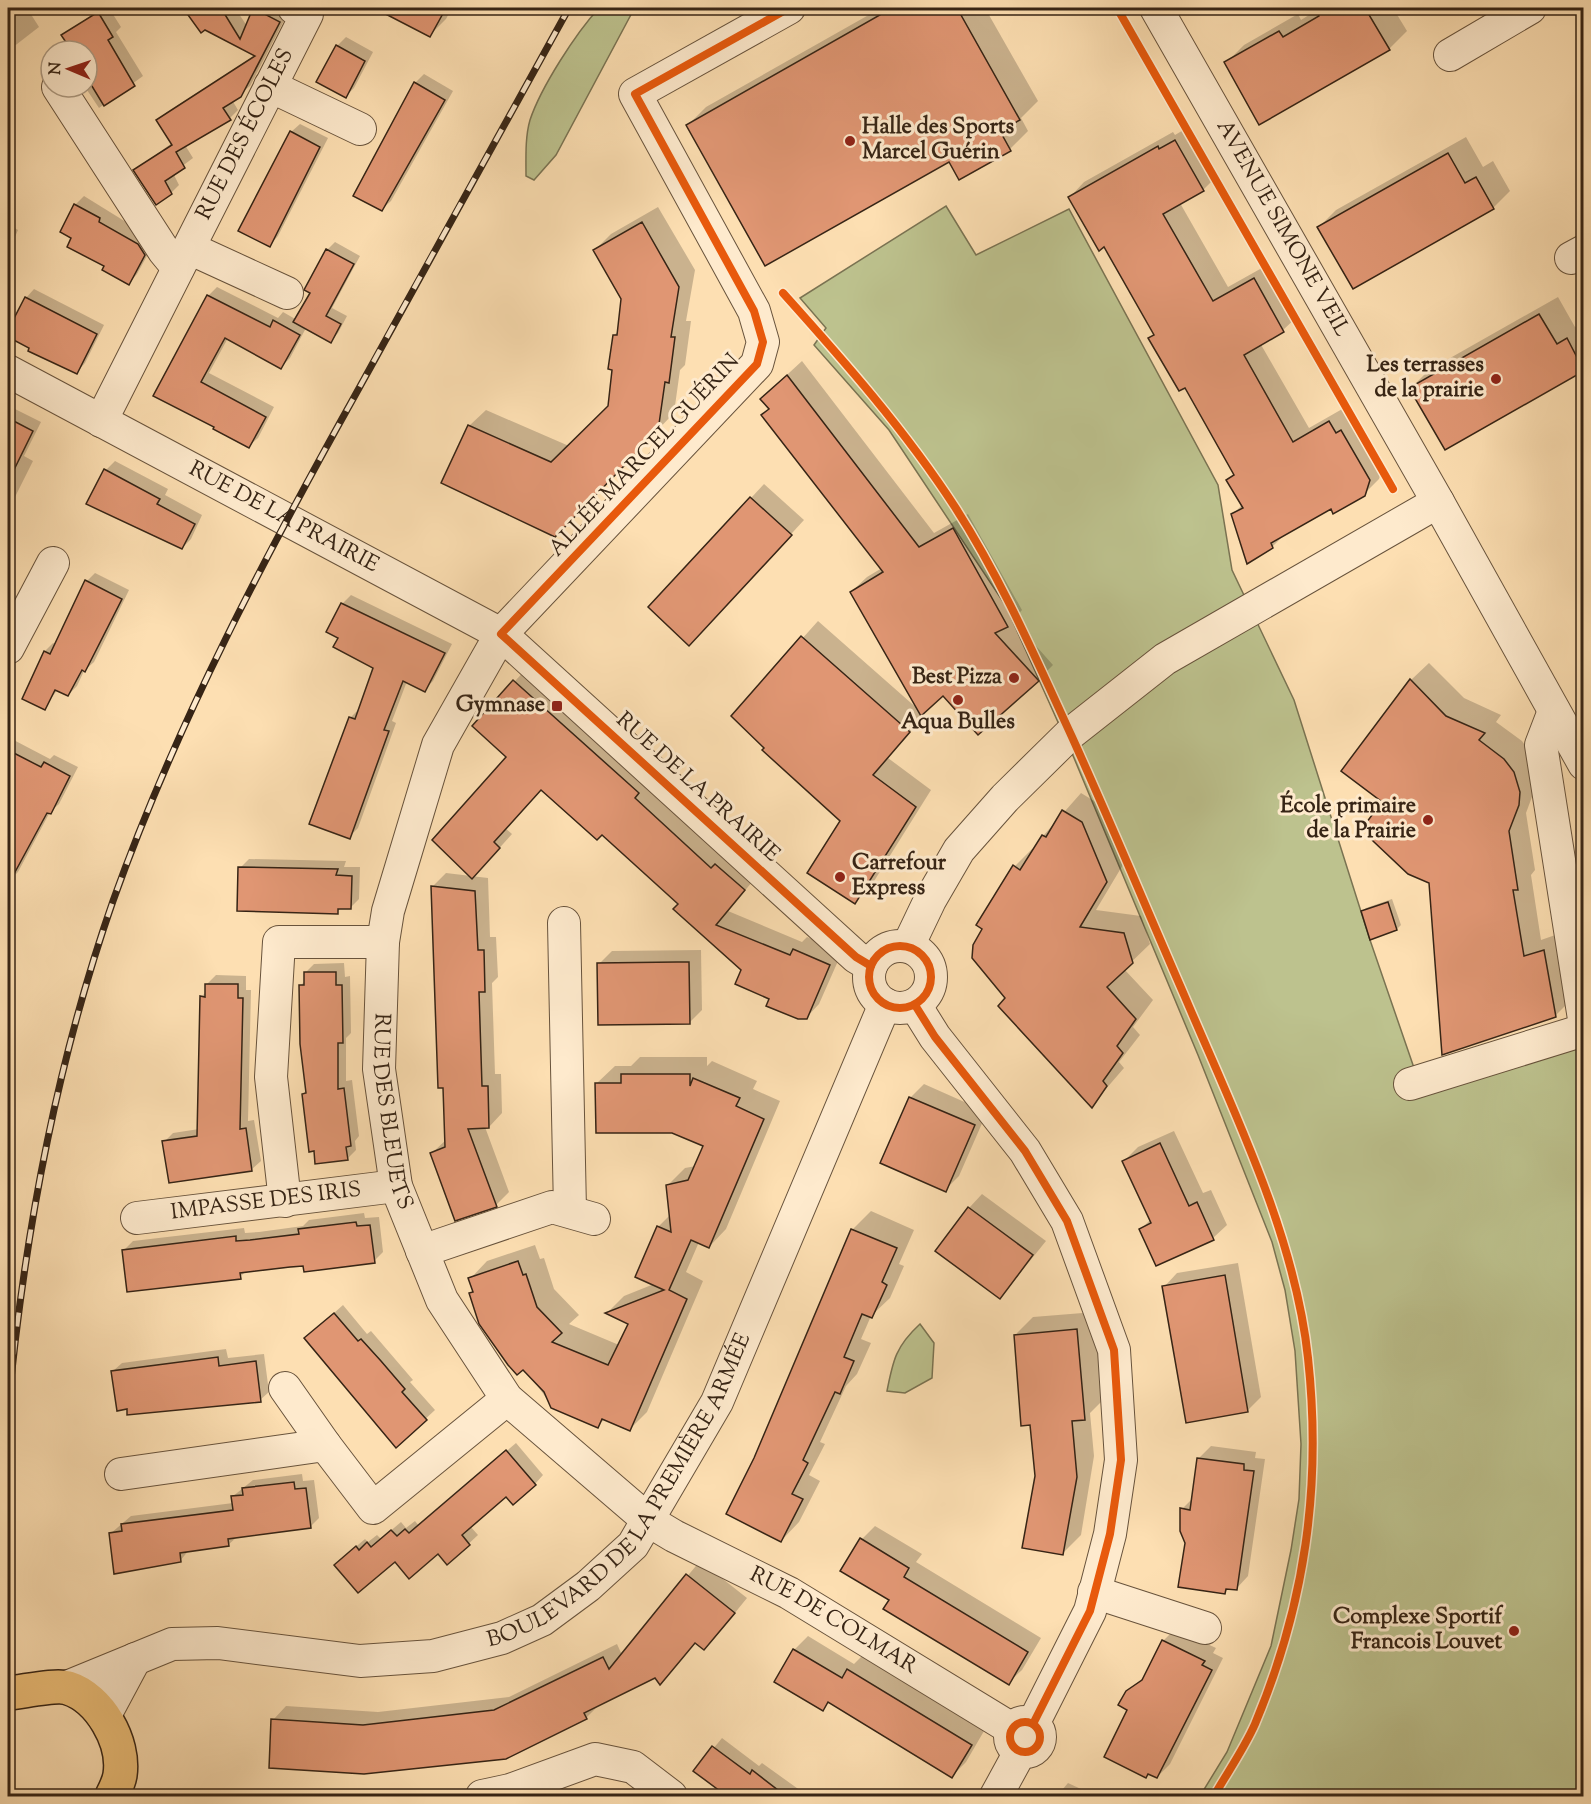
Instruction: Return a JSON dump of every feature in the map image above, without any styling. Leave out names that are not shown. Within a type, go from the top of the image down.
[{"type":"main road","points":[[8,1693],[67,1687],[86,1699],[104,1717],[117,1741],[120,1774],[112,1797]]},
{"type":"street","name":"RUE DES ÉCOLES","points":[[101,421],[307,14],[294,8]]},
{"type":"street","name":"ALLÉE MARCEL GUÉRIN","points":[[501,634],[757,364],[763,342],[754,311],[635,94],[789,8]]},
{"type":"street","name":"AVENUE SIMONE VEIL","points":[[1156,8],[1438,502],[1584,764]]},
{"type":"street","points":[[1450,55],[1530,8]]},
{"type":"street","points":[[270,86],[360,129]]},
{"type":"street","points":[[66,99],[164,251],[287,293]]},
{"type":"street","name":"RUE DE LA PRAIRIE","points":[[8,371],[501,634],[856,957],[871,966]]},
{"type":"street","points":[[908,946],[930,900],[959,850],[1005,798],[1071,734],[1165,659],[1438,502]]},
{"type":"street","points":[[8,648],[53,564]]},
{"type":"street","name":"RUE DES BLEUETS","points":[[501,634],[438,745],[388,911],[383,942],[379,1069],[396,1186],[442,1300],[507,1399],[650,1521]]},
{"type":"street","points":[[1554,711],[1542,745],[1584,1019]]},
{"type":"street","points":[[422,1251],[552,1207],[582,1215],[564,923]]},
{"type":"street","points":[[285,1201],[271,1077],[279,942],[383,942]]},
{"type":"street","points":[[900,1004],[928,992],[932,973],[924,956],[908,946],[893,946],[879,953],[871,966],[870,981],[874,994],[900,1004],[935,1037],[1025,1151],[1067,1221],[1114,1350],[1121,1460],[1110,1534],[1090,1611],[1022,1735],[996,1797]]},
{"type":"street","name":"BOULEVARD DE LA PREMIÈRE ARMÉE","points":[[67,1687],[172,1644],[218,1643],[360,1661],[433,1656],[502,1638],[542,1620],[588,1587],[633,1545],[650,1521],[717,1402],[900,1004]]},
{"type":"street","points":[[1410,1083],[1584,1030]]},
{"type":"street","name":"IMPASSE DES IRIS","points":[[137,1218],[396,1186]]},
{"type":"street","points":[[285,1388],[373,1508],[507,1399]]},
{"type":"street","points":[[121,1474],[326,1445]]},
{"type":"street","name":"RUE DE COLMAR","points":[[650,1521],[674,1536],[789,1593],[1022,1735]]},
{"type":"street","points":[[1094,1592],[1205,1628]]},
{"type":"street","points":[[104,1717],[135,1659]]},
{"type":"street","points":[[482,1797],[510,1790],[595,1759],[633,1767],[671,1797]]},
{"type":"green space","points":[[599,8],[634,9],[556,155],[534,180],[526,176],[530,120],[542,92],[560,61]]},
{"type":"green space","points":[[946,206],[976,255],[1069,209],[1218,485],[1232,570],[1294,700],[1370,940],[1423,1094],[1583,1043],[1583,1796],[1200,1796],[1227,1752],[1271,1646],[1299,1499],[1301,1444],[1295,1351],[1285,1290],[1272,1242],[1198,1055],[1074,758],[1006,606],[889,430],[814,345],[826,328],[800,298]]},
{"type":"green space","points":[[920,1324],[934,1343],[932,1378],[905,1393],[887,1391],[897,1354],[906,1339]]},
{"type":"building","points":[[183,8],[221,8],[240,39],[253,8],[280,22],[241,97],[223,108],[231,120],[176,152],[185,168],[165,181],[172,194],[156,205],[133,170],[172,145],[156,120],[255,56],[205,30],[201,33]]},
{"type":"building","points":[[374,8],[446,8],[430,37]]},
{"type":"building","name":"Halle des Sports Marcel Guérin","points":[[892,8],[957,8],[1020,120],[1000,131],[1011,151],[959,180],[949,162],[765,266],[686,125]]},
{"type":"building","points":[[1315,8],[1365,8],[1390,50],[1259,125],[1224,62],[1279,31],[1283,37],[1319,16]]},
{"type":"building","points":[[98,12],[113,37],[108,40],[135,86],[104,106],[99,98],[99,39],[64,39],[61,35]]},
{"type":"building","points":[[336,45],[365,61],[346,98],[316,82]]},
{"type":"building","points":[[414,82],[445,100],[382,211],[353,196]]},
{"type":"building","points":[[290,131],[320,147],[270,247],[238,231]]},
{"type":"building","points":[[1175,140],[1204,191],[1163,214],[1213,301],[1254,278],[1284,332],[1244,355],[1293,442],[1329,421],[1336,433],[1341,430],[1370,480],[1365,496],[1333,514],[1331,509],[1271,543],[1273,548],[1247,564],[1231,514],[1243,508],[1226,480],[1234,475],[1185,388],[1179,391],[1148,338],[1154,335],[1104,247],[1099,251],[1068,197],[1158,146],[1159,149]]},
{"type":"building","name":"Les terrasses de la prairie","points":[[1448,153],[1465,183],[1476,177],[1494,209],[1353,289],[1317,227]]},
{"type":"building","points":[[74,204],[100,218],[99,222],[138,244],[145,255],[129,285],[102,270],[104,266],[67,247],[71,238],[60,232]]},
{"type":"building","points":[[642,222],[679,287],[671,337],[675,337],[669,383],[665,382],[658,431],[555,537],[441,483],[468,425],[551,462],[608,406],[612,370],[608,369],[613,335],[617,335],[621,299],[593,250]]},
{"type":"building","points":[[326,249],[354,264],[326,316],[341,324],[331,343],[293,322],[310,293],[304,290]]},
{"type":"building","points":[[207,295],[270,327],[273,320],[300,335],[281,369],[225,338],[201,382],[266,417],[249,448],[153,396]]},
{"type":"building","points":[[25,297],[97,334],[77,374],[28,351],[29,348],[8,337],[8,330]]},
{"type":"building","name":"Les terrasses de la prairie","points":[[1539,314],[1557,344],[1567,338],[1584,371],[1445,450],[1409,388]]},
{"type":"building","points":[[787,375],[919,547],[953,528],[1008,627],[995,633],[1039,681],[978,735],[943,696],[921,716],[850,592],[883,572],[761,415],[769,409],[760,399]]},
{"type":"building","points":[[8,418],[33,431],[8,482]]},
{"type":"building","points":[[104,469],[160,499],[157,504],[195,524],[182,549],[86,504]]},
{"type":"building","points":[[750,497],[792,535],[689,646],[648,607]]},
{"type":"building","points":[[85,580],[122,599],[85,672],[82,670],[68,696],[55,690],[45,710],[22,699],[44,651],[50,654]]},
{"type":"building","points":[[341,603],[445,653],[425,692],[403,681],[384,730],[389,731],[350,839],[309,824],[349,717],[355,719],[373,668],[333,647],[338,638],[326,632]]},
{"type":"building","points":[[801,636],[910,732],[873,775],[916,807],[855,904],[807,873],[840,821],[762,750],[764,748],[731,716]]},
{"type":"building","points":[[1410,679],[1446,716],[1485,733],[1479,740],[1504,759],[1514,772],[1520,792],[1519,805],[1509,831],[1518,890],[1513,890],[1524,956],[1544,950],[1556,1017],[1442,1055],[1429,883],[1408,874],[1373,841],[1363,827],[1382,802],[1341,771]]},
{"type":"building","points":[[513,680],[639,793],[635,798],[711,868],[715,864],[745,890],[716,925],[790,955],[793,949],[830,965],[807,1019],[798,1019],[766,1006],[769,999],[735,984],[741,970],[673,909],[678,904],[602,835],[597,840],[541,790],[494,842],[500,848],[472,879],[432,840],[506,757],[472,726]]},
{"type":"building","points":[[8,750],[41,767],[44,762],[70,776],[51,814],[47,813],[8,885]]},
{"type":"building","points":[[1062,810],[1082,822],[1107,882],[1080,927],[1124,933],[1133,963],[1107,987],[1136,1019],[1117,1046],[1123,1053],[1103,1081],[1107,1086],[1092,1108],[998,1006],[1005,998],[972,958],[973,945],[982,929],[976,925],[1013,865],[1020,870],[1042,835],[1046,837]]},
{"type":"building","points":[[238,867],[338,869],[336,875],[352,876],[351,909],[338,909],[338,914],[237,911]]},
{"type":"building","points":[[431,886],[475,891],[478,950],[484,950],[485,992],[479,992],[482,1086],[488,1086],[489,1128],[468,1129],[497,1207],[455,1221],[430,1153],[445,1147],[443,1088],[438,1088]]},
{"type":"building","points":[[1388,902],[1397,930],[1370,940],[1361,911]]},
{"type":"building","points":[[689,962],[690,1024],[598,1025],[597,963]]},
{"type":"building","points":[[304,972],[336,972],[336,985],[342,985],[343,1043],[338,1043],[338,1089],[344,1088],[351,1146],[346,1147],[348,1160],[315,1164],[314,1151],[309,1152],[302,1094],[306,1093],[300,1044],[299,985],[304,985]]},
{"type":"building","points":[[205,984],[238,984],[238,998],[243,998],[240,1129],[246,1128],[252,1171],[169,1183],[162,1141],[197,1136],[200,996],[205,997]]},
{"type":"building","points":[[621,1074],[690,1074],[690,1086],[693,1078],[740,1098],[736,1106],[764,1119],[709,1248],[691,1240],[669,1290],[687,1299],[630,1431],[602,1419],[598,1428],[551,1408],[544,1392],[523,1370],[517,1375],[479,1324],[469,1293],[473,1292],[468,1278],[518,1261],[523,1275],[526,1274],[537,1307],[562,1333],[552,1342],[608,1365],[628,1324],[605,1313],[664,1290],[635,1277],[657,1226],[671,1232],[666,1185],[688,1180],[703,1146],[672,1133],[596,1133],[595,1083],[621,1083]]},
{"type":"building","points":[[909,1097],[975,1125],[946,1192],[880,1163]]},
{"type":"building","points":[[1160,1143],[1189,1206],[1197,1202],[1214,1240],[1156,1266],[1139,1229],[1151,1223],[1122,1161]]},
{"type":"building","points":[[968,1207],[1033,1255],[1000,1299],[935,1251]]},
{"type":"building","points":[[356,1222],[357,1226],[370,1225],[375,1263],[304,1272],[303,1266],[290,1267],[240,1273],[241,1279],[127,1292],[122,1250],[236,1236],[236,1241],[250,1240],[299,1234],[298,1229]]},
{"type":"building","points":[[851,1229],[897,1248],[882,1282],[887,1285],[872,1318],[862,1314],[844,1357],[854,1361],[840,1394],[835,1392],[803,1460],[808,1463],[792,1494],[803,1499],[781,1542],[726,1514],[754,1458]]},
{"type":"building","points":[[1225,1275],[1248,1412],[1186,1423],[1162,1286]]},
{"type":"building","points":[[334,1313],[358,1341],[361,1339],[381,1361],[405,1389],[402,1392],[427,1420],[396,1448],[304,1338]]},
{"type":"building","points":[[1077,1329],[1085,1420],[1072,1421],[1077,1477],[1063,1555],[1022,1548],[1035,1476],[1030,1425],[1021,1426],[1014,1335]]},
{"type":"building","points":[[218,1357],[219,1366],[256,1361],[261,1402],[127,1415],[127,1409],[117,1411],[111,1371]]},
{"type":"building","points":[[506,1450],[536,1485],[513,1505],[506,1497],[462,1535],[470,1545],[447,1565],[438,1554],[409,1579],[395,1562],[358,1593],[334,1565],[356,1546],[359,1550],[367,1542],[371,1547],[391,1530],[397,1536],[405,1529],[409,1533]]},
{"type":"building","points":[[1197,1458],[1244,1464],[1244,1470],[1254,1471],[1237,1590],[1226,1589],[1225,1594],[1178,1587],[1185,1543],[1180,1531],[1180,1508],[1190,1510]]},
{"type":"building","points":[[294,1482],[295,1489],[306,1488],[311,1528],[228,1539],[229,1546],[180,1553],[181,1562],[114,1574],[109,1533],[122,1531],[121,1524],[233,1510],[231,1496],[243,1495],[242,1488]]},
{"type":"building","points":[[860,1538],[909,1568],[904,1577],[1028,1652],[1009,1685],[883,1609],[889,1600],[840,1571]]},
{"type":"building","points":[[686,1574],[735,1613],[704,1650],[695,1643],[660,1685],[655,1678],[584,1713],[587,1719],[506,1759],[364,1774],[269,1768],[271,1719],[363,1725],[494,1710],[603,1657],[609,1669]]},
{"type":"building","points":[[1162,1640],[1205,1661],[1202,1665],[1212,1670],[1157,1778],[1148,1774],[1146,1778],[1104,1757],[1127,1710],[1118,1705],[1126,1691],[1142,1680]]},
{"type":"building","points":[[793,1649],[842,1678],[847,1669],[972,1745],[952,1778],[828,1702],[823,1711],[774,1682]]},
{"type":"building","points":[[712,1746],[750,1774],[752,1770],[787,1797],[728,1797],[693,1771]]},
{"type":"railway","points":[[8,1410],[33,1216],[59,1088],[93,963],[138,834],[194,704],[257,577],[569,8]]},
{"type":"railway","points":[[8,1758],[11,1796]]},
{"type":"cycle path","points":[[789,8],[635,94],[754,311],[763,342],[757,364],[501,634],[856,957],[871,966]]},
{"type":"cycle path","points":[[1117,8],[1393,489]]},
{"type":"cycle path","points":[[783,293],[895,423],[936,478],[972,535],[1003,591],[1086,769],[1242,1128],[1260,1174],[1290,1266],[1301,1312],[1312,1406],[1311,1499],[1306,1544],[1286,1635],[1272,1679],[1251,1733],[1214,1796]]},
{"type":"cycle path","points":[[900,946],[922,955],[931,977],[922,999],[900,1008],[878,999],[869,977],[878,955],[900,946]]},
{"type":"cycle path","points":[[915,1005],[935,1037],[1025,1151],[1067,1221],[1114,1350],[1121,1460],[1110,1534],[1090,1611],[1033,1724]]},
{"type":"cycle path","points":[[1025,1722],[1036,1726],[1040,1737],[1036,1748],[1025,1752],[1014,1748],[1010,1737],[1014,1726],[1025,1722]]},
{"type":"place","name":"Halle des Sports Marcel Guérin","points":[[850,141]]},
{"type":"place","name":"Les terrasses de la prairie","points":[[1496,379]]},
{"type":"place","name":"Best Pizza","points":[[1014,678]]},
{"type":"place","name":"Aqua Bulles","points":[[958,700]]},
{"type":"place","name":"Gymnase","points":[[557,706]]},
{"type":"place","name":"École primaire de la Prairie","points":[[1428,820]]},
{"type":"place","name":"Carrefour Express","points":[[840,877]]},
{"type":"place","name":"Complexe Sportif Francois Louvet","points":[[1514,1631]]}]
